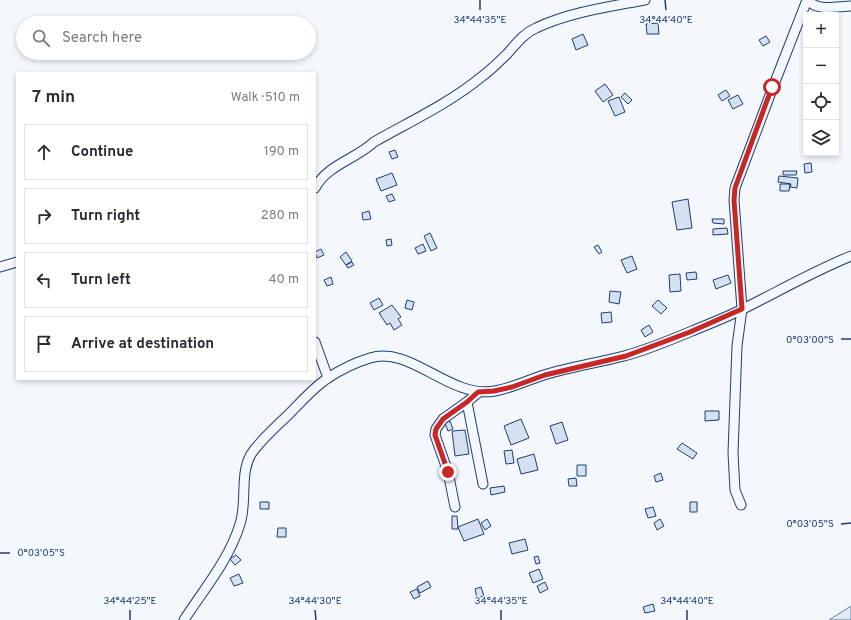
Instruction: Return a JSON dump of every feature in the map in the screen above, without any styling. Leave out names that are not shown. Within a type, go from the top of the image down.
[{"type":"street","points":[[316,186],[318,181],[326,174],[349,158],[364,151],[374,142],[454,97],[481,78],[524,36],[535,28],[559,19],[597,9],[645,0]]},
{"type":"street","points":[[742,505],[735,490],[733,453],[737,346],[742,309],[734,200],[735,188],[772,87],[808,0],[812,4],[820,7],[851,6]]},
{"type":"street","points":[[184,620],[221,566],[241,524],[248,458],[273,429],[328,378],[370,358],[383,355],[409,362],[445,381],[478,392],[494,391],[512,387],[545,375],[626,356],[690,332],[742,309],[816,271],[851,256]]},
{"type":"street","points":[[0,267],[16,262]]},
{"type":"street","points":[[316,345],[328,378]]},
{"type":"street","points":[[455,507],[448,472],[435,435],[436,429],[443,419],[478,392]]},
{"type":"street","points":[[467,402],[483,484]]},
{"type":"shaded area","points":[[851,606],[851,620],[829,620]]},
{"type":"building","points":[[658,23],[659,34],[647,34],[646,24]]},
{"type":"building","points":[[583,34],[588,45],[576,50],[572,39]]},
{"type":"building","points":[[766,36],[770,42],[763,46],[759,40]]},
{"type":"building","points":[[605,84],[613,95],[603,102],[595,91]]},
{"type":"building","points":[[726,90],[730,96],[722,101],[718,95]]},
{"type":"building","points":[[625,93],[632,100],[628,104],[621,97]]},
{"type":"building","points":[[738,95],[743,104],[733,109],[728,100]]},
{"type":"building","points":[[619,97],[625,112],[615,116],[608,101]]},
{"type":"building","points":[[395,150],[398,157],[392,159],[389,152]]},
{"type":"building","points":[[811,163],[812,172],[805,173],[804,164]]},
{"type":"building","points":[[783,171],[797,171],[796,175],[783,175]]},
{"type":"building","points":[[392,173],[397,185],[381,191],[376,179]]},
{"type":"building","points":[[779,176],[798,178],[797,188],[790,187],[791,184],[778,182]]},
{"type":"building","points":[[780,184],[790,184],[789,191],[780,191]]},
{"type":"building","points":[[392,194],[395,200],[389,202],[386,196]]},
{"type":"building","points":[[688,199],[692,228],[677,230],[672,202]]},
{"type":"building","points":[[369,211],[371,219],[363,220],[362,213]]},
{"type":"building","points":[[712,219],[724,219],[724,224],[713,223]]},
{"type":"building","points":[[727,228],[728,234],[713,235],[713,229]]},
{"type":"building","points":[[430,233],[437,248],[431,251],[424,236]]},
{"type":"building","points":[[391,239],[392,245],[387,246],[386,240]]},
{"type":"building","points":[[423,244],[426,251],[418,254],[415,248]]},
{"type":"building","points":[[598,245],[602,252],[599,254],[594,247]]},
{"type":"building","points":[[321,249],[324,255],[317,258],[316,252]]},
{"type":"building","points":[[346,252],[352,261],[346,265],[340,257]]},
{"type":"building","points":[[632,256],[637,269],[627,273],[621,260]]},
{"type":"building","points":[[352,262],[354,265],[348,268],[346,265]]},
{"type":"building","points":[[696,272],[697,279],[687,280],[686,273]]},
{"type":"building","points":[[680,274],[681,291],[670,292],[669,275]]},
{"type":"building","points":[[728,275],[731,283],[716,289],[713,280]]},
{"type":"building","points":[[331,277],[333,284],[327,286],[324,280]]},
{"type":"building","points":[[610,291],[621,292],[619,304],[609,302]]},
{"type":"building","points":[[379,298],[383,305],[374,310],[370,303]]},
{"type":"building","points":[[407,300],[414,302],[412,310],[405,308]]},
{"type":"building","points":[[658,300],[667,308],[661,314],[652,306]]},
{"type":"building","points":[[392,305],[401,317],[398,319],[402,325],[394,330],[390,323],[387,325],[379,313]]},
{"type":"building","points":[[611,312],[612,322],[602,323],[601,313]]},
{"type":"building","points":[[649,325],[653,332],[645,337],[641,330]]},
{"type":"building","points":[[705,411],[719,411],[719,420],[705,421]]},
{"type":"building","points":[[521,419],[529,438],[511,445],[504,426]]},
{"type":"building","points":[[450,421],[453,429],[448,431],[445,423]]},
{"type":"building","points":[[562,422],[568,440],[556,444],[550,426]]},
{"type":"building","points":[[465,430],[469,454],[455,456],[452,431]]},
{"type":"building","points":[[682,443],[697,453],[693,459],[677,449]]},
{"type":"building","points":[[512,450],[514,463],[506,464],[504,451]]},
{"type":"building","points":[[534,454],[538,470],[521,474],[517,459]]},
{"type":"building","points":[[577,465],[586,465],[586,476],[577,476]]},
{"type":"building","points":[[661,473],[663,480],[656,482],[654,476]]},
{"type":"building","points":[[576,478],[577,486],[569,486],[568,479]]},
{"type":"building","points":[[504,486],[505,492],[491,495],[490,488]]},
{"type":"building","points":[[260,502],[269,502],[269,509],[260,509]]},
{"type":"building","points":[[690,502],[697,502],[697,512],[690,512]]},
{"type":"building","points":[[653,507],[656,516],[648,518],[645,509]]},
{"type":"building","points":[[452,516],[457,516],[458,529],[452,529]]},
{"type":"building","points":[[478,519],[484,534],[464,541],[458,527]]},
{"type":"building","points":[[487,519],[491,526],[485,530],[481,523]]},
{"type":"building","points":[[660,519],[664,526],[657,530],[654,523]]},
{"type":"building","points":[[278,528],[286,528],[286,537],[277,537]]},
{"type":"building","points":[[525,539],[528,550],[512,554],[509,543]]},
{"type":"building","points":[[236,555],[241,560],[235,565],[230,559]]},
{"type":"building","points":[[538,556],[540,563],[536,564],[534,557]]},
{"type":"building","points":[[539,569],[543,579],[533,583],[529,573]]},
{"type":"building","points":[[239,574],[243,583],[234,586],[230,578]]},
{"type":"building","points":[[428,581],[431,587],[420,593],[417,587]]},
{"type":"building","points":[[545,582],[548,589],[540,593],[537,586]]},
{"type":"building","points":[[481,587],[484,596],[477,598],[475,589]]},
{"type":"building","points":[[417,589],[420,596],[414,599],[410,592]]},
{"type":"building","points":[[653,604],[655,611],[645,613],[643,607]]},
{"type":"route","points":[[448,472],[435,435],[436,429],[438,424],[443,419],[478,392],[494,391],[512,387],[545,375],[626,356],[690,332],[742,309],[734,200],[735,188],[738,176],[772,87]]}]
